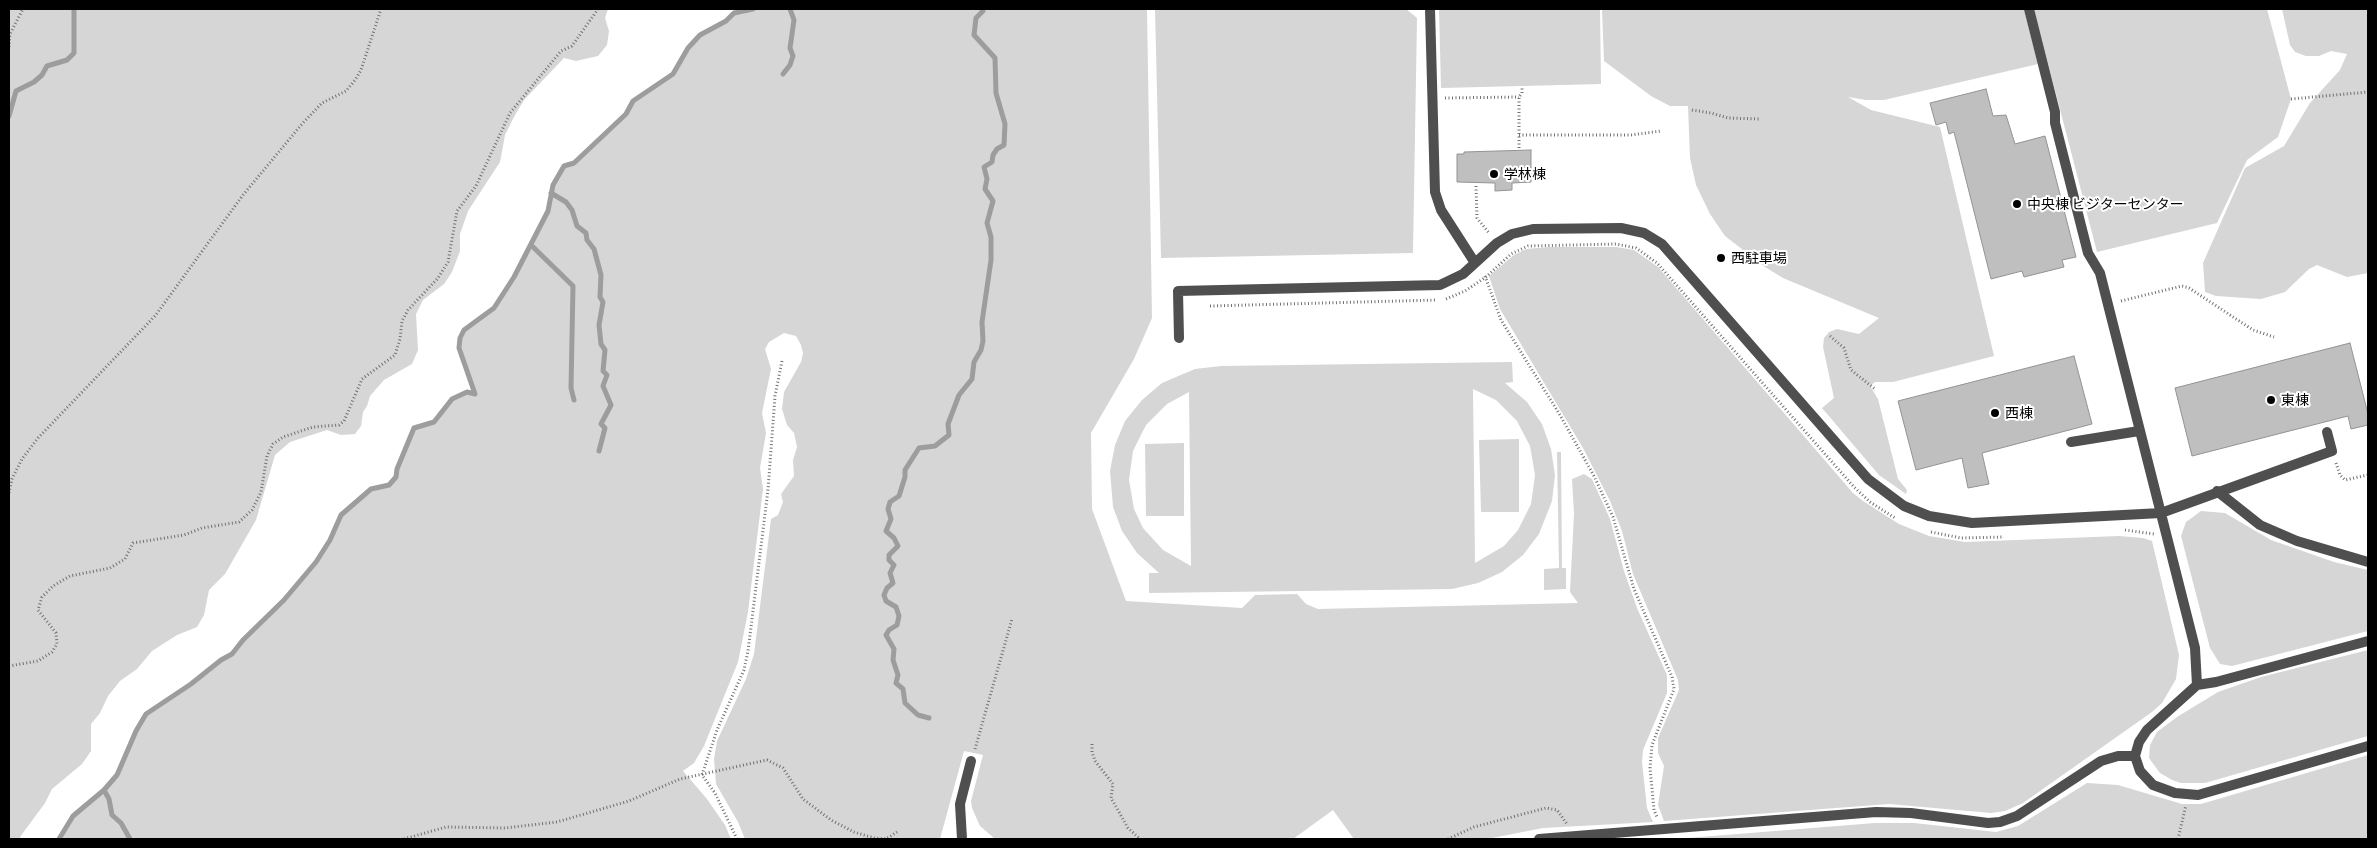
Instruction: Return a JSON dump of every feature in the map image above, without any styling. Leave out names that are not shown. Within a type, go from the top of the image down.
[{"type":"lane","points":[[1430,9],[1436,198],[1475,263]]},
{"type":"lane","points":[[2029,9],[2055,112],[2055,124],[2088,253],[2100,273],[2195,648],[2197,684]]},
{"type":"lane","points":[[1179,338],[1178,291],[1440,285],[1456,279],[1504,237],[1521,231],[1610,227],[1629,228],[1644,233],[1671,252],[1878,489],[1904,506],[1944,520],[1972,523],[2160,513],[2332,451],[2327,432]]},
{"type":"lane","points":[[2071,442],[2139,431]]},
{"type":"lane","points":[[2217,491],[2252,520],[2277,532],[2322,549],[2368,562]]},
{"type":"lane","points":[[2368,641],[2216,682],[2197,684],[2147,730],[2139,742],[2136,756],[2140,771],[2153,784],[2188,794],[2208,793],[2368,746]]},
{"type":"lane","points":[[1539,839],[1658,831],[1876,812],[1911,813],[1988,823],[2000,822],[2017,816],[2102,761],[2118,756],[2136,756]]},
{"type":"lane","points":[[962,839],[960,804],[971,761]]},
{"type":"path","points":[[9,47],[10,34],[23,9]]},
{"type":"path","points":[[9,493],[12,479],[22,460],[38,438],[155,316],[243,195],[302,124],[322,103],[346,91],[355,80],[361,70],[381,9]]},
{"type":"path","points":[[9,666],[38,661],[52,652],[57,644],[56,633],[38,610],[42,598],[53,586],[70,576],[110,568],[125,559],[132,543],[184,535],[202,528],[229,526],[239,522],[252,510],[261,492],[267,456],[273,444],[283,437],[314,427],[339,425],[344,421],[362,379],[395,355],[400,339],[402,322],[408,310],[438,278],[448,262],[457,211],[480,178],[510,113],[561,51],[572,46],[598,9]]},
{"type":"path","points":[[1519,148],[1518,97],[1522,93],[1522,86]]},
{"type":"path","points":[[2291,99],[2368,92]]},
{"type":"path","points":[[1432,98],[1518,97]]},
{"type":"path","points":[[1692,110],[1728,118],[1759,119]]},
{"type":"path","points":[[1519,135],[1631,135],[1661,132]]},
{"type":"path","points":[[1476,186],[1477,218],[1484,228]]},
{"type":"path","points":[[1210,306],[1438,300],[1465,291],[1486,277],[1512,254],[1528,246],[1626,245],[1644,252],[1658,263],[1854,487],[1870,502],[1899,520]]},
{"type":"path","points":[[1475,263],[1486,277],[1501,320],[1560,415],[1594,476],[1612,516],[1634,589],[1672,677],[1674,689],[1655,733],[1650,768],[1658,831]]},
{"type":"path","points":[[2107,305],[2182,286],[2189,288],[2253,330],[2274,337]]},
{"type":"path","points":[[1830,336],[1844,348],[1851,370],[1875,389]]},
{"type":"path","points":[[702,774],[717,730],[744,670],[748,651],[768,490],[776,396],[782,361]]},
{"type":"path","points":[[2332,451],[2340,475],[2345,480],[2368,475]]},
{"type":"path","points":[[1924,529],[1961,538],[2010,536]]},
{"type":"path","points":[[2116,529],[2166,536]]},
{"type":"path","points":[[971,761],[1012,620]]},
{"type":"path","points":[[1092,744],[1095,761],[1113,784],[1111,798],[1128,828],[1140,839]]},
{"type":"path","points":[[404,839],[446,828],[505,828],[557,822],[629,801],[680,779],[757,762],[774,762],[783,768],[803,799],[832,820],[854,832],[874,838],[886,839],[898,832]]},
{"type":"path","points":[[702,774],[715,793],[737,839]]},
{"type":"path","points":[[2178,839],[2188,794]]},
{"type":"path","points":[[1448,839],[1474,827],[1500,819],[1553,808],[1566,821],[1569,837]]},
{"type":"shaded area","points":[[9,9],[608,9],[605,18],[609,31],[607,45],[598,56],[576,61],[564,58],[524,100],[515,115],[505,135],[500,162],[468,211],[460,234],[460,251],[452,272],[444,284],[423,300],[416,314],[418,350],[412,364],[384,380],[370,396],[363,412],[361,426],[355,434],[341,435],[327,430],[290,442],[275,455],[256,520],[225,574],[209,590],[204,615],[197,627],[177,635],[152,651],[137,669],[120,681],[108,696],[100,713],[91,724],[91,751],[82,764],[52,789],[45,803],[20,837],[22,839],[9,839]]},
{"type":"shaded area","points":[[753,9],[1147,9],[1152,318],[1134,359],[1091,433],[1092,509],[1126,601],[1242,608],[1255,595],[1297,594],[1306,604],[1318,609],[1578,603],[1570,592],[1574,514],[1572,479],[1584,474],[1592,479],[1610,519],[1624,571],[1637,608],[1667,675],[1667,693],[1643,750],[1642,762],[1647,808],[1653,822],[1543,828],[1487,839],[1354,839],[1333,810],[1293,839],[995,839],[980,826],[971,801],[983,755],[964,751],[940,839],[745,839],[738,822],[716,784],[714,759],[717,741],[746,679],[754,654],[771,519],[778,515],[783,502],[781,494],[794,476],[793,460],[797,447],[794,433],[787,425],[782,409],[784,392],[801,362],[803,353],[796,336],[784,333],[769,342],[765,349],[771,369],[762,413],[766,433],[760,468],[763,489],[748,612],[738,662],[704,746],[694,763],[683,771],[707,799],[725,825],[731,839],[59,839],[73,816],[104,790],[117,775],[136,731],[146,714],[232,654],[243,640],[284,600],[316,562],[330,540],[341,515],[371,489],[389,485],[396,478],[397,469],[414,428],[434,422],[452,399],[467,392],[475,394],[459,348],[460,338],[464,330],[494,308],[514,277],[548,211],[553,185],[564,166],[574,163],[626,114],[633,101],[673,74],[688,48],[700,35],[726,21],[734,13]]},
{"type":"shaded area","points":[[1155,9],[1406,9],[1417,18],[1413,253],[1161,258]]},
{"type":"shaded area","points":[[1439,9],[1600,9],[1601,84],[1441,88]]},
{"type":"shaded area","points":[[1602,9],[2024,9],[2038,64],[1884,100],[1848,97],[1871,110],[1940,127],[1994,356],[1893,382],[1875,382],[1870,386],[1878,399],[1898,479],[1907,490],[1906,494],[1879,475],[1822,408],[1834,398],[1823,347],[1824,338],[1829,332],[1837,329],[1859,334],[1879,318],[1783,278],[1765,267],[1725,236],[1710,214],[1696,185],[1690,158],[1688,106],[1670,106],[1651,96],[1604,61]]},
{"type":"shaded area","points":[[2034,9],[2267,9],[2291,99],[2278,137],[2247,160],[2217,223],[2097,252]]},
{"type":"shaded area","points":[[2282,9],[2368,9],[2368,273],[2347,277],[2317,265],[2309,269],[2285,292],[2261,299],[2216,296],[2205,292],[2203,263],[2245,168],[2284,146],[2310,103],[2340,70],[2347,54],[2331,51],[2319,56],[2306,56],[2295,52],[2290,45]]},
{"type":"shaded area","points":[[1616,247],[1634,250],[1658,267],[1853,493],[1899,524],[1929,536],[1965,542],[2119,536],[2143,538],[2152,541],[2179,655],[2176,679],[2162,703],[2023,803],[2005,811],[1991,813],[1889,804],[1664,821],[1658,805],[1664,766],[1658,753],[1658,738],[1679,690],[1678,680],[1633,574],[1622,531],[1610,501],[1583,448],[1500,309],[1489,276],[1514,255],[1526,249]]},
{"type":"shaded area","points":[[1512,362],[1513,382],[1505,383],[1527,402],[1542,424],[1551,449],[1555,475],[1552,501],[1539,534],[1523,555],[1502,572],[1478,583],[1452,589],[1149,593],[1149,573],[1159,573],[1137,553],[1122,531],[1113,507],[1110,471],[1115,445],[1125,421],[1142,400],[1162,383],[1195,369],[1221,366]],"holes":[[[1473,389],[1496,400],[1517,421],[1530,446],[1535,475],[1531,504],[1518,530],[1504,546],[1475,563]],[[1189,392],[1191,566],[1163,550],[1143,528],[1134,509],[1129,480],[1133,451],[1146,425],[1167,404]]]},
{"type":"shaded area","points":[[1519,439],[1519,512],[1481,512],[1479,440]]},
{"type":"shaded area","points":[[1184,443],[1184,516],[1146,516],[1145,444]]},
{"type":"shaded area","points":[[1557,452],[1561,452],[1562,568],[1566,568],[1566,589],[1544,590],[1544,569],[1559,568]]},
{"type":"shaded area","points":[[2201,511],[2225,513],[2271,540],[2334,562],[2368,570],[2368,631],[2232,666],[2220,664],[2210,648],[2181,536],[2186,522]]},
{"type":"shaded area","points":[[2368,650],[2368,736],[2205,783],[2181,783],[2172,780],[2160,773],[2149,758],[2150,745],[2157,732],[2177,717],[2218,692],[2261,677]]},
{"type":"shaded area","points":[[2368,755],[2368,839],[1675,839],[1875,823],[1914,823],[1996,832],[2018,826],[2087,783],[2118,785],[2182,804],[2201,804]]},
{"type":"building","name":"中央棟 ビジターセンター","points":[[1986,89],[1993,116],[2006,115],[2015,144],[2045,136],[2076,257],[2062,260],[2064,267],[2024,277],[2022,271],[1991,279],[1954,132],[1949,134],[1946,122],[1936,125],[1930,103]]},
{"type":"building","name":"学林棟","points":[[1531,150],[1531,182],[1512,183],[1512,190],[1495,191],[1495,183],[1457,182],[1457,154],[1464,154],[1464,152]]},
{"type":"building","name":"東棟","points":[[2350,343],[2368,414],[2368,425],[2351,429],[2348,416],[2192,456],[2175,388]]},
{"type":"building","name":"西棟","points":[[2074,356],[2092,424],[1982,453],[1989,484],[1968,488],[1962,458],[1916,470],[1898,401]]},
{"type":"waterway","points":[[9,116],[16,91],[34,82],[42,75],[47,66],[67,60],[74,53],[74,9]]},
{"type":"waterway","points":[[59,839],[73,816],[104,790],[117,775],[136,731],[146,714],[232,654],[243,640],[284,600],[316,562],[330,540],[341,515],[371,489],[389,485],[396,477],[397,469],[414,428],[434,422],[452,399],[467,392],[475,394],[459,348],[460,338],[464,330],[494,308],[514,277],[548,211],[553,185],[564,166],[574,163],[626,114],[633,101],[673,74],[688,48],[700,35],[726,21],[734,13],[753,9]]},
{"type":"waterway","points":[[783,74],[790,65],[793,56],[790,48],[794,20],[790,9]]},
{"type":"waterway","points":[[929,718],[918,715],[905,703],[903,689],[896,683],[898,675],[893,660],[894,649],[886,635],[889,630],[897,625],[899,616],[896,607],[886,601],[884,595],[887,588],[893,583],[890,573],[894,565],[889,560],[889,555],[898,546],[894,538],[886,531],[891,519],[888,509],[890,502],[899,496],[905,477],[905,470],[919,448],[935,446],[949,435],[948,424],[959,395],[972,379],[974,362],[981,350],[983,341],[982,322],[991,260],[991,237],[987,223],[993,201],[985,189],[987,179],[984,167],[992,162],[993,155],[997,149],[1004,145],[1005,124],[996,93],[995,58],[974,35],[976,18],[983,11],[982,9]]},
{"type":"waterway","points":[[551,193],[566,202],[572,210],[577,226],[586,233],[587,240],[594,249],[601,275],[600,297],[603,302],[599,325],[601,344],[605,350],[603,371],[607,375],[603,386],[611,405],[601,424],[605,428],[599,451]]},
{"type":"waterway","points":[[531,245],[573,286],[571,388],[574,400]]},
{"type":"waterway","points":[[104,790],[109,799],[112,815],[121,823],[130,839]]},
{"type":"place","name":"学林棟","points":[[1494,174]]},
{"type":"place","name":"中央棟 ビジターセンター","points":[[2017,204]]},
{"type":"place","name":"西駐車場","points":[[1721,258]]},
{"type":"place","name":"東棟","points":[[2271,400]]},
{"type":"place","name":"西棟","points":[[1995,413]]}]
